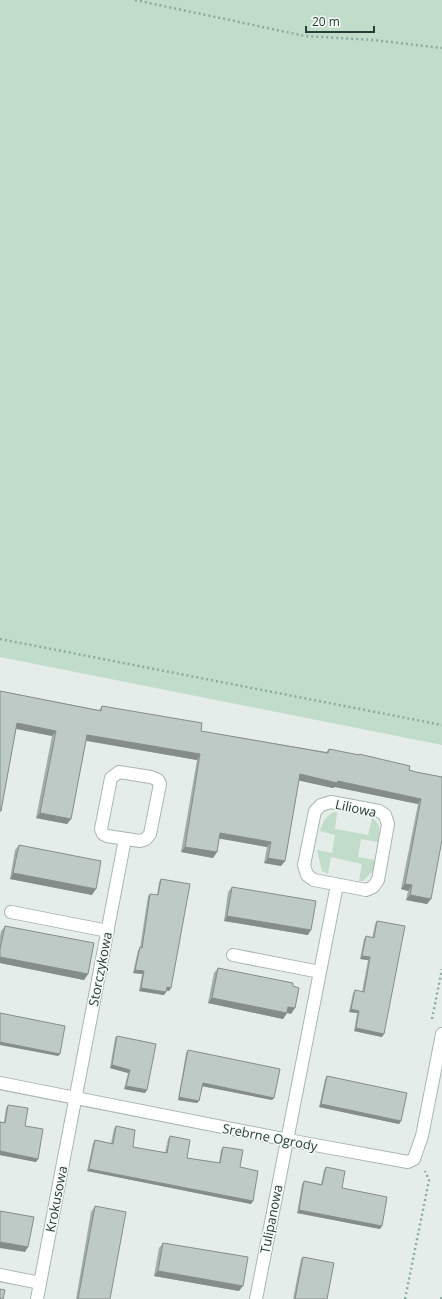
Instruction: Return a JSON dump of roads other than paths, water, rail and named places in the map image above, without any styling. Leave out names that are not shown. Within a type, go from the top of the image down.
[{"type":"street","points":[[119,772],[151,777],[158,780],[160,784],[150,834],[146,839],[140,842],[125,839],[107,836],[103,834],[101,829],[111,778],[119,772]]},
{"type":"street","name":"Liliowa","points":[[331,802],[379,811],[385,815],[388,824],[378,880],[373,888],[366,890],[338,885],[314,880],[307,875],[304,865],[315,811],[321,805],[331,802]]},
{"type":"street","name":"Storczykowa","points":[[75,1099],[125,839]]},
{"type":"street","points":[[287,1140],[338,885]]},
{"type":"street","points":[[11,912],[108,931]]},
{"type":"street","points":[[233,955],[320,972]]},
{"type":"street","name":"Srebrne Ogrody","points":[[0,1083],[75,1099],[408,1162],[414,1159],[422,1136],[442,1034]]},
{"type":"street","name":"Krokusowa","points":[[37,1299],[75,1099]]},
{"type":"street","name":"Tulipanowa","points":[[256,1299],[287,1140]]},
{"type":"street","points":[[0,1275],[40,1283]]}]
